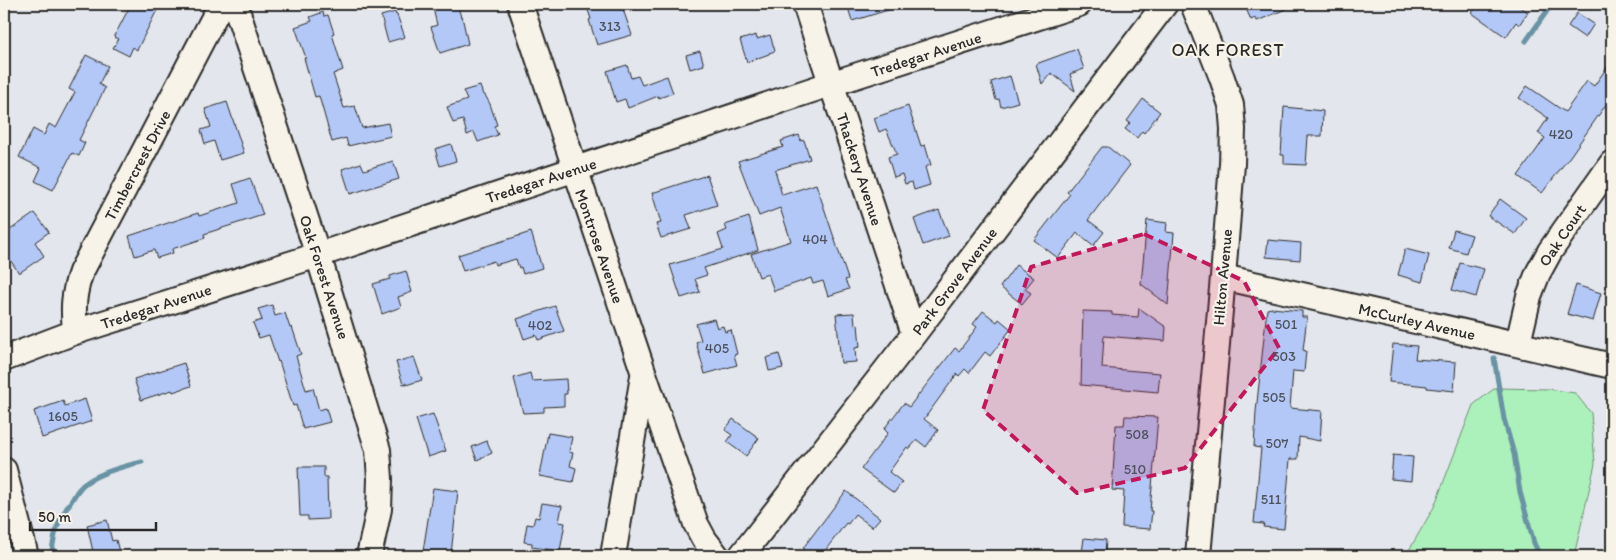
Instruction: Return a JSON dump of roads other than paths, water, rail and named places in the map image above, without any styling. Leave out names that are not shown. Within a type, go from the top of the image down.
[{"type":"street","name":"Timbercrest Drive","points":[[75,332],[73,306],[75,289],[81,272],[221,4]]},
{"type":"street","name":"Oak Forest Avenue","points":[[235,4],[318,254],[378,450],[380,479],[379,509],[369,556]]},
{"type":"street","name":"Montrose Avenue","points":[[520,4],[574,169],[696,524],[716,556]]},
{"type":"street","name":"Thackery Avenue","points":[[805,4],[914,334]]},
{"type":"street","name":"Tredegar Avenue","points":[[4,359],[75,332],[1079,4]]},
{"type":"street","name":"Park Grove Avenue","points":[[740,556],[914,334],[1165,4]]},
{"type":"street","name":"Hilton Avenue","points":[[1193,4],[1231,105],[1233,129],[1232,164],[1198,556]]},
{"type":"street","name":"Oak Court","points":[[1518,343],[1538,273],[1550,251],[1612,163]]},
{"type":"street","name":"McCurley Avenue","points":[[1222,277],[1518,343],[1612,366]]},
{"type":"street","name":"Montrose Avenue","points":[[614,556],[644,374]]},
{"type":"street","points":[[4,470],[7,496],[26,556]]},
{"type":"waterway","points":[[1526,41],[1552,4]]},
{"type":"waterway","points":[[1494,358],[1504,419],[1514,454],[1520,492],[1534,543],[1540,556]]},
{"type":"waterway","points":[[52,550],[61,518],[82,486],[106,472],[142,462]]},
{"type":"district","name":"OAK FOREST","points":[[1228,50]]}]
